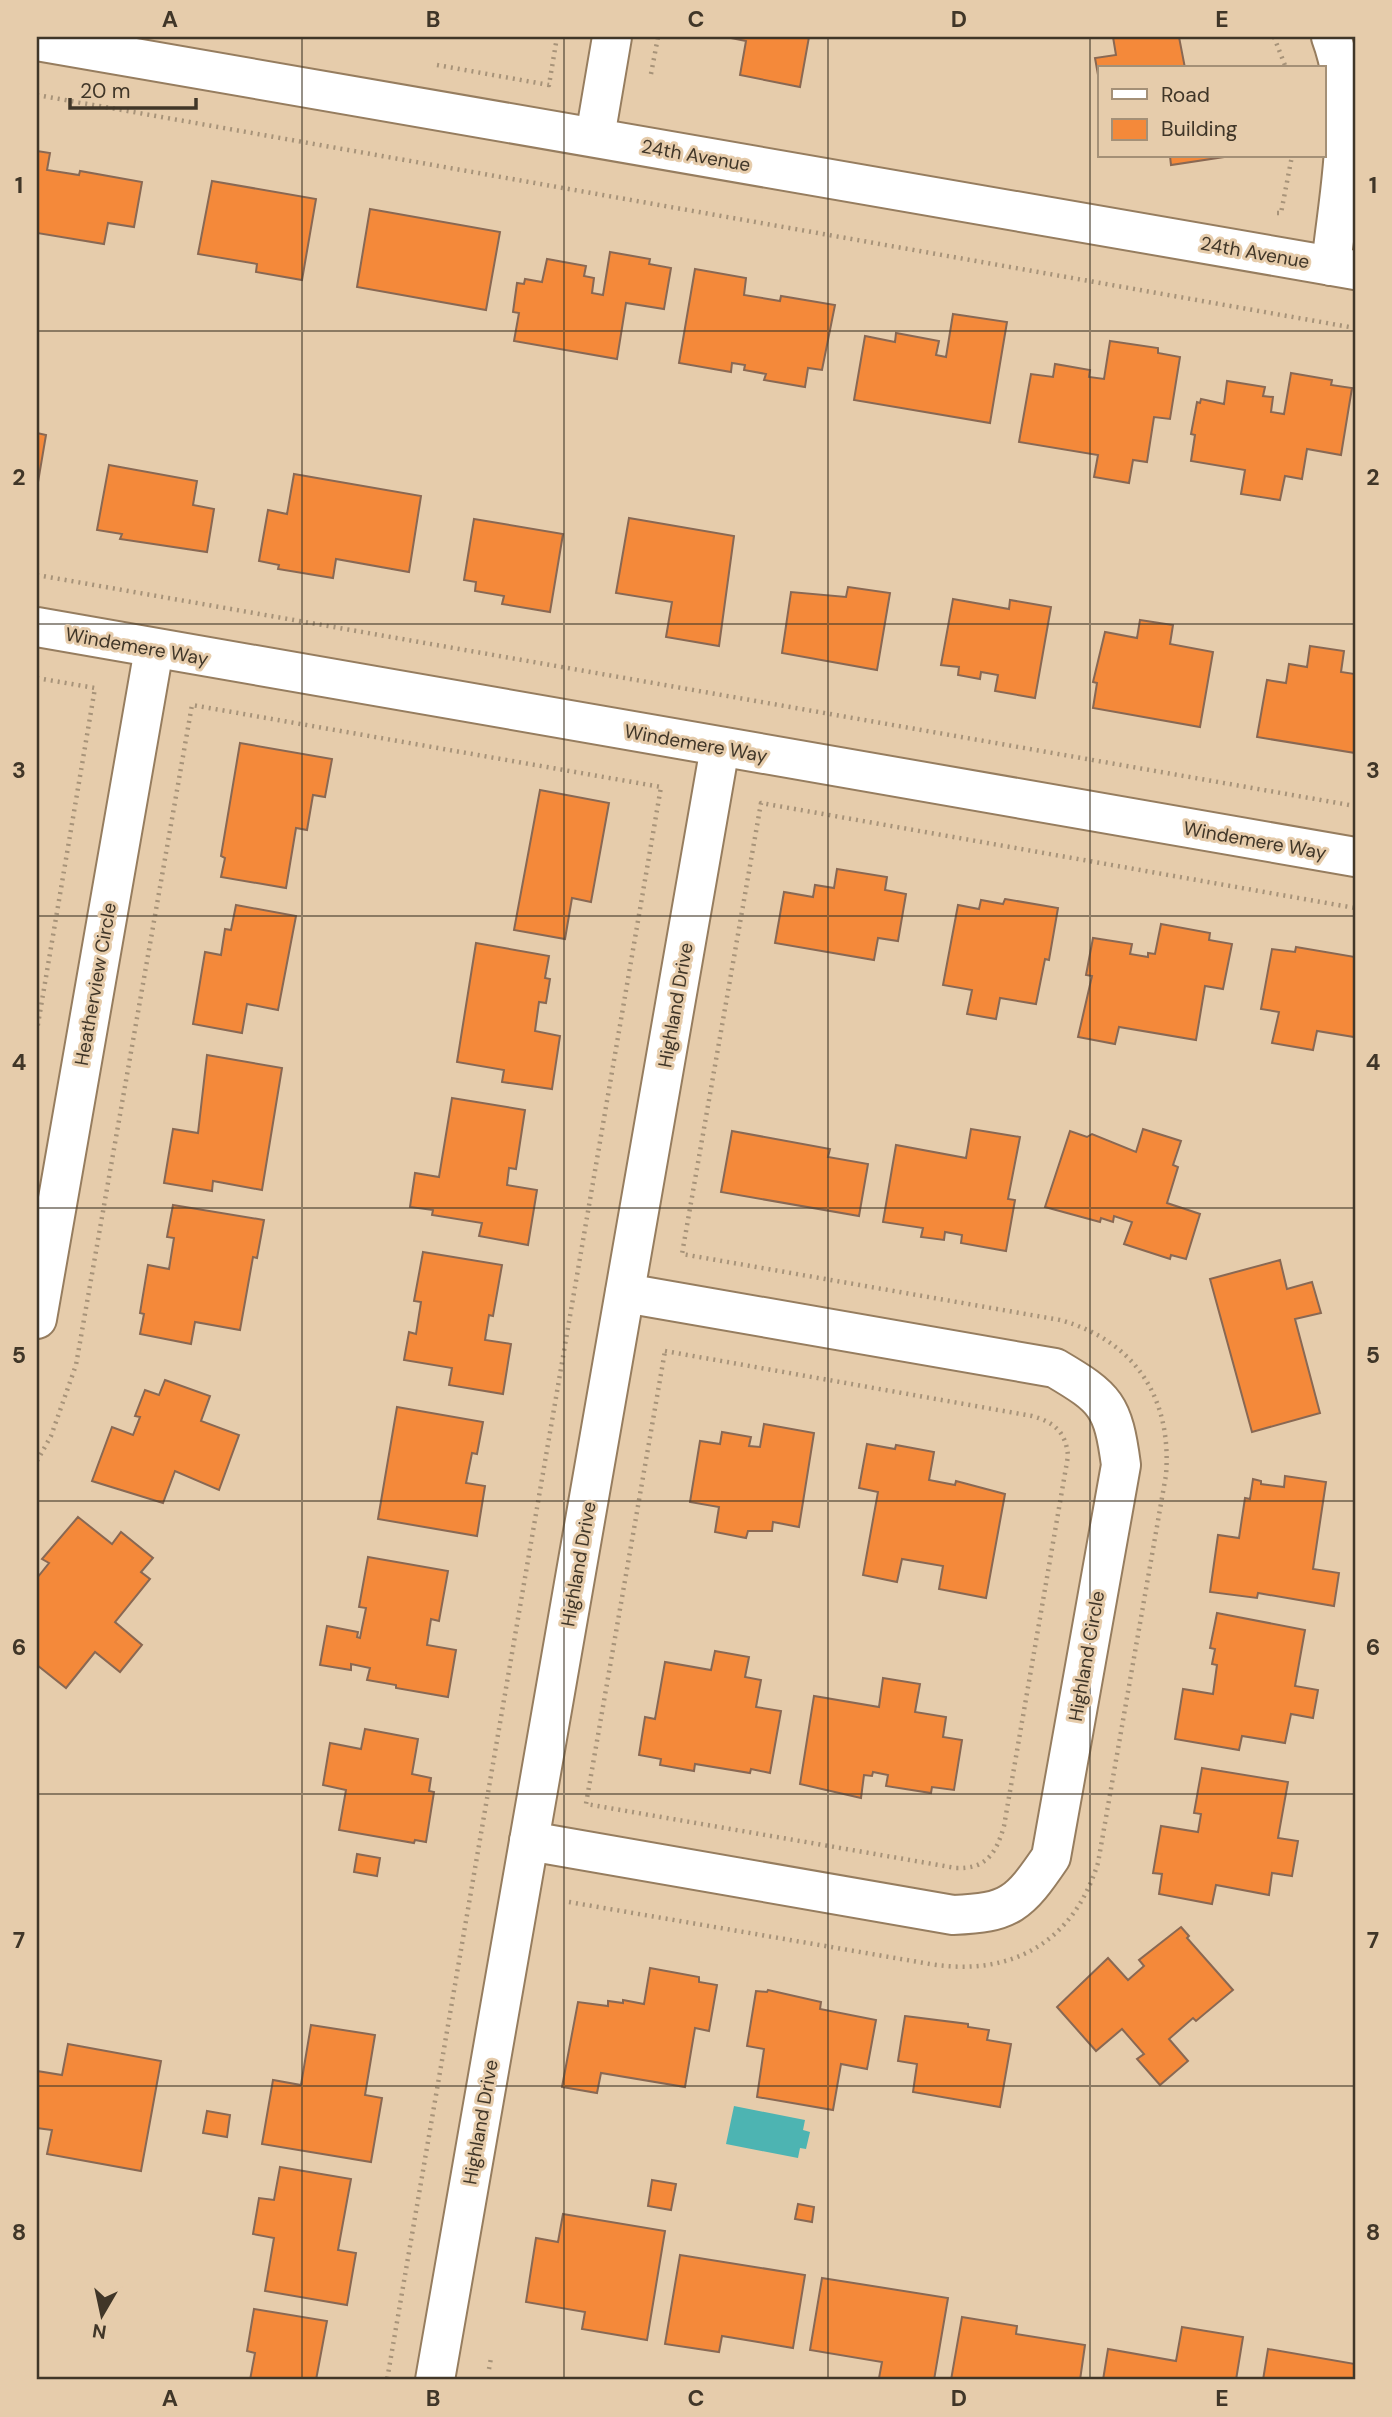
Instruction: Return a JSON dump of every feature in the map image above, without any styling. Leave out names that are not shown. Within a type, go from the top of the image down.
[{"type":"street","points":[[595,137],[612,37]]},
{"type":"street","points":[[1331,37],[1340,62],[1347,120],[1343,268]]},
{"type":"street","name":"24th Avenue","points":[[37,41],[1343,268]]},
{"type":"street","name":"Windemere Way","points":[[37,627],[1355,857]]},
{"type":"street","name":"Heatherview Circle","points":[[37,1319],[154,649]]},
{"type":"street","name":"Highland Drive","points":[[436,2380],[720,747]]},
{"type":"street","name":"Highland Circle","points":[[529,1841],[953,1915],[991,1914],[1026,1893],[1051,1857],[1121,1465],[1116,1423],[1093,1391],[1055,1368],[625,1293]]},
{"type":"path","points":[[430,64],[549,85],[557,37]]},
{"type":"path","points":[[650,76],[658,37]]},
{"type":"path","points":[[1274,37],[1285,66]]},
{"type":"path","points":[[37,95],[1355,328]]},
{"type":"path","points":[[1268,211],[1281,213],[1292,158]]},
{"type":"path","points":[[37,575],[1355,806]]},
{"type":"path","points":[[37,678],[95,688],[37,1030]]},
{"type":"path","points":[[37,1461],[51,1436],[76,1365],[192,705],[661,787],[387,2380]]},
{"type":"path","points":[[569,1902],[951,1968],[1003,1964],[1039,1946],[1067,1923],[1079,1908],[1098,1863],[1166,1475],[1167,1433],[1163,1415],[1148,1382],[1126,1356],[1078,1325],[682,1254],[761,803],[1355,908]]},
{"type":"path","points":[[665,1352],[1032,1416],[1055,1425],[1063,1434],[1068,1456],[1003,1826],[995,1853],[980,1866],[956,1868],[586,1804],[665,1352]]},
{"type":"path","points":[[489,2369],[491,2358]]},
{"type":"water","points":[[734,2106],[805,2120],[803,2130],[810,2132],[806,2149],[800,2148],[798,2158],[726,2144]]},
{"type":"building","points":[[726,37],[809,37],[800,87],[740,75],[746,41]]},
{"type":"building","points":[[1113,37],[1179,37],[1185,66],[1098,66],[1098,75],[1095,58],[1116,55]]},
{"type":"building","points":[[37,151],[50,153],[47,170],[79,175],[80,171],[142,182],[134,227],[108,223],[104,244],[37,233]]},
{"type":"building","points":[[1170,158],[1217,158],[1171,165]]},
{"type":"building","points":[[212,181],[316,199],[302,280],[256,272],[257,264],[198,254]]},
{"type":"building","points":[[370,209],[500,232],[486,310],[357,287]]},
{"type":"building","points":[[610,252],[650,259],[649,264],[671,268],[664,309],[626,303],[617,359],[514,341],[519,313],[513,312],[517,283],[524,284],[525,279],[542,282],[547,259],[586,266],[584,276],[594,278],[592,293],[603,295]]},
{"type":"building","points":[[695,269],[746,278],[744,295],[780,301],[781,296],[835,305],[822,370],[808,368],[805,387],[764,380],[766,374],[744,370],[745,365],[732,363],[731,372],[679,363]]},
{"type":"building","points":[[953,314],[1007,322],[990,423],[854,400],[865,336],[895,342],[896,333],[939,341],[936,355],[946,357]]},
{"type":"building","points":[[1110,341],[1158,348],[1158,353],[1180,357],[1170,419],[1154,417],[1147,462],[1133,460],[1129,483],[1094,477],[1098,455],[1019,442],[1031,374],[1053,377],[1055,364],[1090,370],[1089,377],[1104,379]]},
{"type":"building","points":[[1291,373],[1332,380],[1331,385],[1352,388],[1341,455],[1307,449],[1302,479],[1285,476],[1280,500],[1241,494],[1245,470],[1191,461],[1195,435],[1191,434],[1197,402],[1200,403],[1201,399],[1224,404],[1227,381],[1265,387],[1263,396],[1273,397],[1271,412],[1284,414]]},
{"type":"building","points":[[37,433],[46,435],[37,488]]},
{"type":"building","points":[[109,465],[197,481],[193,505],[214,509],[207,552],[120,539],[122,534],[97,530]]},
{"type":"building","points":[[294,474],[421,496],[409,572],[336,559],[333,578],[278,569],[279,565],[259,561],[268,510],[287,514]]},
{"type":"building","points":[[629,518],[734,536],[719,646],[666,637],[672,602],[616,593]]},
{"type":"building","points":[[474,519],[563,534],[550,612],[502,604],[504,596],[475,591],[476,582],[464,580]]},
{"type":"building","points":[[848,587],[890,593],[877,670],[782,653],[791,592],[846,597]]},
{"type":"building","points":[[953,599],[1009,609],[1010,600],[1051,607],[1035,698],[995,691],[998,675],[981,672],[980,679],[958,675],[959,667],[941,665]]},
{"type":"building","points":[[1140,620],[1173,625],[1170,644],[1213,652],[1200,727],[1093,708],[1097,683],[1093,682],[1105,632],[1137,638]]},
{"type":"building","points":[[1310,646],[1344,651],[1341,672],[1355,674],[1355,753],[1257,737],[1267,680],[1286,683],[1289,664],[1307,667]]},
{"type":"building","points":[[240,743],[332,759],[325,797],[313,795],[307,830],[296,828],[286,888],[221,877],[225,858],[221,856]]},
{"type":"building","points":[[540,790],[609,803],[591,902],[572,898],[565,939],[514,930]]},
{"type":"building","points":[[837,869],[887,877],[885,890],[906,894],[898,941],[878,938],[874,960],[775,943],[784,892],[813,897],[815,885],[834,888]]},
{"type":"building","points":[[1005,899],[1058,908],[1049,960],[1045,959],[1036,1004],[1000,998],[996,1019],[967,1014],[972,990],[943,985],[958,905],[979,909],[981,900],[1003,904]]},
{"type":"building","points":[[236,905],[296,916],[278,1010],[247,1004],[242,1033],[193,1024],[205,952],[221,955],[225,929],[231,930]]},
{"type":"building","points":[[1161,924],[1210,933],[1209,940],[1232,944],[1223,989],[1205,986],[1196,1040],[1119,1027],[1115,1044],[1078,1037],[1092,976],[1086,975],[1093,938],[1132,944],[1130,954],[1148,957],[1148,953],[1155,954]]},
{"type":"building","points":[[476,943],[549,956],[545,978],[550,979],[546,1003],[539,1002],[535,1031],[560,1036],[552,1089],[502,1082],[504,1070],[457,1062]]},
{"type":"building","points":[[1296,947],[1355,957],[1354,1037],[1317,1031],[1313,1050],[1272,1043],[1279,1012],[1261,1009],[1272,949],[1295,952]]},
{"type":"building","points":[[207,1055],[282,1068],[262,1190],[213,1181],[212,1191],[164,1183],[173,1129],[198,1133]]},
{"type":"building","points":[[452,1098],[525,1110],[516,1169],[509,1168],[507,1185],[537,1190],[528,1245],[479,1236],[482,1223],[432,1215],[433,1210],[410,1207],[415,1173],[439,1177]]},
{"type":"building","points":[[971,1129],[1020,1137],[1008,1199],[1015,1200],[1006,1251],[961,1243],[962,1235],[945,1232],[944,1240],[921,1237],[923,1228],[883,1222],[896,1145],[966,1158]]},
{"type":"building","points":[[1143,1129],[1181,1141],[1173,1165],[1178,1167],[1167,1203],[1200,1214],[1186,1259],[1171,1255],[1170,1259],[1124,1244],[1132,1222],[1114,1216],[1113,1222],[1101,1218],[1100,1222],[1045,1207],[1070,1131],[1087,1137],[1092,1134],[1136,1152]]},
{"type":"building","points":[[732,1131],[830,1149],[828,1157],[868,1164],[859,1216],[721,1192]]},
{"type":"building","points":[[173,1205],[264,1220],[257,1258],[253,1257],[240,1330],[195,1322],[191,1344],[140,1334],[144,1314],[140,1313],[148,1265],[169,1269],[174,1238],[167,1237]]},
{"type":"building","points":[[423,1252],[502,1265],[493,1316],[489,1315],[485,1340],[511,1344],[503,1394],[449,1385],[452,1368],[404,1360],[409,1332],[416,1334],[421,1302],[414,1301]]},
{"type":"building","points":[[1280,1260],[1287,1289],[1312,1282],[1321,1313],[1295,1319],[1320,1413],[1252,1432],[1210,1279]]},
{"type":"building","points":[[165,1380],[210,1396],[201,1421],[239,1435],[219,1490],[175,1471],[163,1503],[92,1481],[112,1427],[133,1435],[140,1417],[135,1416],[145,1390],[159,1395]]},
{"type":"building","points":[[397,1407],[483,1422],[477,1454],[472,1453],[466,1483],[485,1486],[477,1536],[378,1519]]},
{"type":"building","points":[[764,1424],[814,1433],[799,1527],[773,1522],[772,1531],[748,1531],[746,1538],[715,1532],[719,1507],[690,1502],[700,1441],[720,1444],[722,1432],[751,1437],[749,1446],[760,1447]]},
{"type":"building","points":[[867,1444],[895,1449],[896,1445],[934,1452],[929,1480],[955,1485],[956,1481],[1005,1494],[986,1598],[939,1589],[943,1566],[902,1559],[897,1582],[863,1575],[878,1492],[859,1488]]},
{"type":"building","points":[[1285,1476],[1326,1482],[1313,1569],[1339,1573],[1334,1606],[1258,1593],[1257,1598],[1210,1592],[1218,1535],[1239,1538],[1245,1498],[1250,1499],[1253,1479],[1261,1481],[1261,1484],[1284,1487]]},
{"type":"building","points":[[78,1517],[112,1544],[121,1532],[153,1558],[141,1572],[150,1579],[115,1622],[142,1645],[120,1672],[95,1652],[66,1688],[37,1665],[37,1578],[49,1563],[42,1559]]},
{"type":"building","points":[[368,1557],[448,1571],[439,1621],[431,1619],[427,1645],[456,1650],[448,1697],[367,1680],[370,1668],[351,1664],[351,1670],[320,1665],[327,1626],[358,1632],[357,1637],[360,1638],[366,1608],[359,1607]]},
{"type":"building","points":[[1217,1613],[1305,1630],[1295,1686],[1318,1690],[1313,1718],[1291,1714],[1285,1743],[1242,1736],[1239,1750],[1175,1739],[1183,1689],[1213,1694],[1217,1665],[1212,1664],[1215,1649],[1210,1648]]},
{"type":"building","points":[[715,1651],[749,1657],[745,1677],[761,1680],[756,1707],[781,1711],[770,1773],[751,1769],[750,1773],[695,1764],[694,1771],[660,1765],[661,1759],[639,1755],[645,1717],[655,1719],[665,1662],[711,1670]]},
{"type":"building","points":[[883,1678],[920,1684],[915,1712],[946,1717],[943,1737],[962,1740],[954,1790],[932,1787],[931,1793],[886,1786],[888,1775],[873,1772],[872,1776],[864,1775],[861,1798],[800,1784],[814,1696],[879,1707]]},
{"type":"building","points":[[365,1729],[418,1739],[412,1774],[431,1778],[429,1791],[434,1792],[426,1842],[415,1840],[414,1843],[339,1830],[346,1790],[323,1785],[330,1743],[361,1749]]},
{"type":"building","points":[[1202,1768],[1288,1782],[1278,1838],[1298,1841],[1292,1876],[1272,1873],[1269,1895],[1216,1885],[1212,1904],[1159,1894],[1162,1874],[1153,1873],[1161,1826],[1198,1832],[1201,1814],[1194,1813]]},
{"type":"building","points":[[357,1854],[380,1858],[377,1876],[354,1872]]},
{"type":"building","points":[[1181,1927],[1189,1936],[1187,1938],[1233,1990],[1196,2021],[1193,2018],[1169,2039],[1188,2061],[1160,2085],[1137,2059],[1144,2054],[1122,2029],[1096,2051],[1057,2007],[1108,1958],[1128,1980],[1144,1966],[1139,1960]]},
{"type":"building","points":[[650,1968],[699,1977],[699,1982],[717,1985],[709,2031],[695,2028],[685,2087],[601,2073],[597,2093],[562,2087],[578,2002],[608,2006],[608,2001],[623,2003],[623,2000],[644,2004]]},
{"type":"building","points":[[768,1990],[821,2002],[820,2009],[876,2020],[867,2069],[841,2064],[833,2110],[757,2097],[764,2049],[747,2046],[756,1991]]},
{"type":"building","points":[[905,2016],[968,2024],[968,2027],[989,2030],[987,2040],[1011,2044],[1000,2107],[913,2092],[917,2064],[898,2061]]},
{"type":"building","points":[[311,2025],[375,2035],[365,2095],[382,2098],[371,2162],[262,2144],[273,2080],[301,2085]]},
{"type":"building","points":[[68,2044],[161,2061],[141,2171],[47,2154],[52,2130],[37,2128],[37,2071],[62,2075]]},
{"type":"building","points":[[207,2111],[230,2115],[227,2137],[203,2133]]},
{"type":"building","points":[[280,2167],[351,2179],[338,2250],[356,2253],[347,2305],[265,2291],[274,2238],[253,2234],[259,2198],[274,2200]]},
{"type":"building","points":[[652,2180],[676,2184],[671,2210],[648,2206]]},
{"type":"building","points":[[798,2204],[814,2207],[812,2222],[795,2219]]},
{"type":"building","points":[[563,2214],[665,2231],[647,2340],[582,2329],[585,2312],[526,2302],[536,2238],[558,2242]]},
{"type":"building","points":[[680,2255],[805,2275],[793,2348],[722,2336],[719,2352],[665,2344]]},
{"type":"building","points":[[822,2278],[948,2298],[934,2380],[879,2378],[882,2362],[810,2350]]},
{"type":"building","points":[[254,2309],[327,2321],[316,2380],[250,2380],[255,2353],[247,2351]]},
{"type":"building","points":[[962,2317],[1017,2326],[1016,2334],[1085,2345],[1080,2380],[951,2380]]},
{"type":"building","points":[[1182,2327],[1243,2337],[1236,2380],[1103,2380],[1108,2349],[1176,2361]]},
{"type":"building","points":[[1268,2349],[1355,2364],[1355,2380],[1263,2380]]}]
